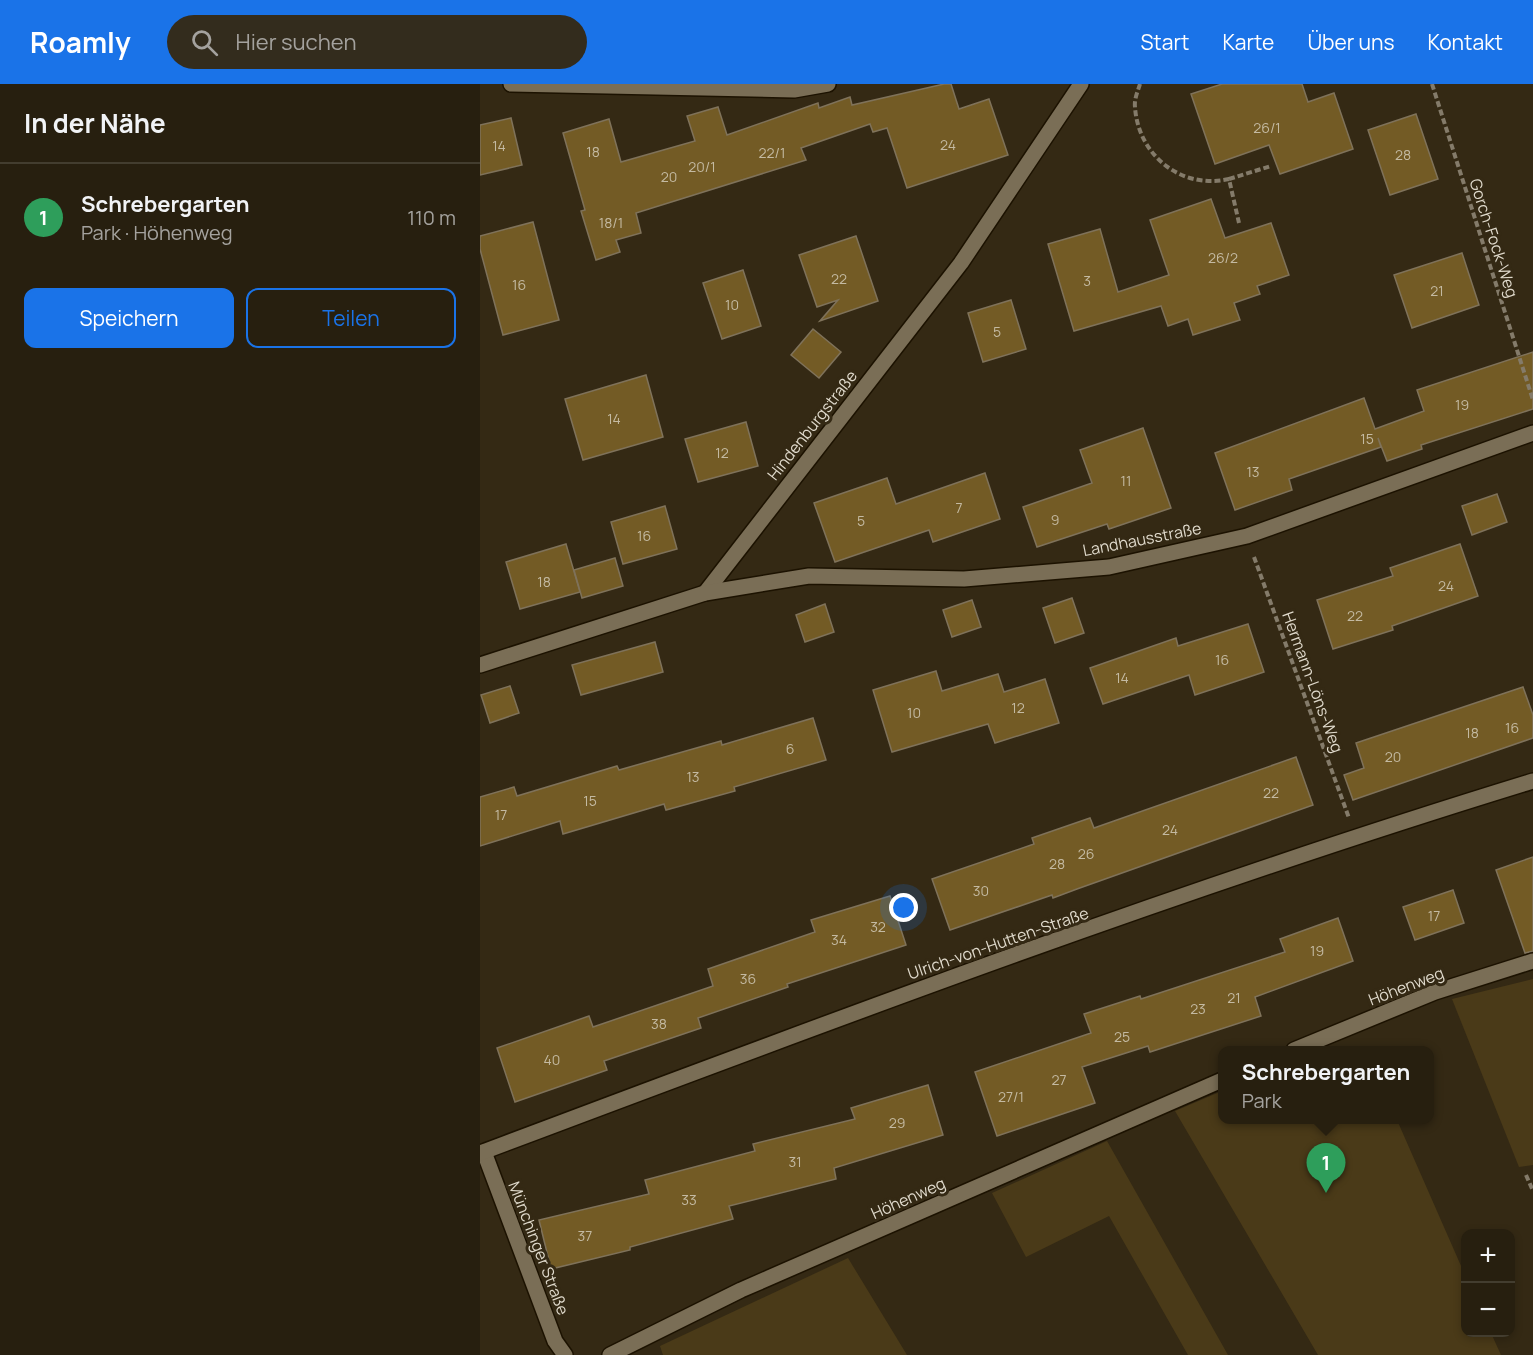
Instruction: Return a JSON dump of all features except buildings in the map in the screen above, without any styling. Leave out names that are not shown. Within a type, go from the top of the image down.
[{"type":"street","points":[[511,84],[794,90],[828,84]]},
{"type":"street","name":"Hindenburgstraße","points":[[705,593],[961,263],[1081,84]]},
{"type":"street","name":"Landhausstraße","points":[[705,593],[809,576],[964,579],[1109,567],[1247,536],[1533,434]]},
{"type":"street","points":[[480,665],[705,593]]},
{"type":"street","name":"Ulrich-von-Hutten-Straße","points":[[482,1152],[915,991],[1355,836],[1533,782]]},
{"type":"street","name":"Höhenweg","points":[[1304,1046],[1435,992],[1533,961]]},
{"type":"street","name":"Höhenweg","points":[[610,1355],[741,1290],[1218,1082]]},
{"type":"street","name":"Münchinger Straße","points":[[482,1152],[555,1341],[565,1355]]},
{"type":"path","points":[[1140,84],[1134,104],[1139,130],[1164,167],[1198,180],[1229,179],[1271,166]]},
{"type":"path","name":"Gorch-Fock-Weg","points":[[1431,84],[1533,400]]},
{"type":"path","points":[[1229,179],[1239,223]]},
{"type":"path","name":"Hermann-Löns-Weg","points":[[1247,536],[1355,836]]},
{"type":"path","points":[[1526,1174],[1533,1191]]},
{"type":"shaded area","points":[[1533,979],[1533,1165],[1519,1167],[1452,999]]},
{"type":"shaded area","points":[[1218,1093],[1218,1124],[1399,1124],[1461,1266],[1461,1337],[1493,1337],[1501,1355],[1318,1355],[1175,1111]]},
{"type":"shaded area","points":[[1107,1141],[1228,1355],[1188,1355],[1109,1216],[1026,1257],[992,1193]]},
{"type":"shaded area","points":[[848,1258],[907,1355],[663,1355],[660,1346]]},
{"type":"place","name":"Schrebergarten","points":[[1326,1193]]}]
